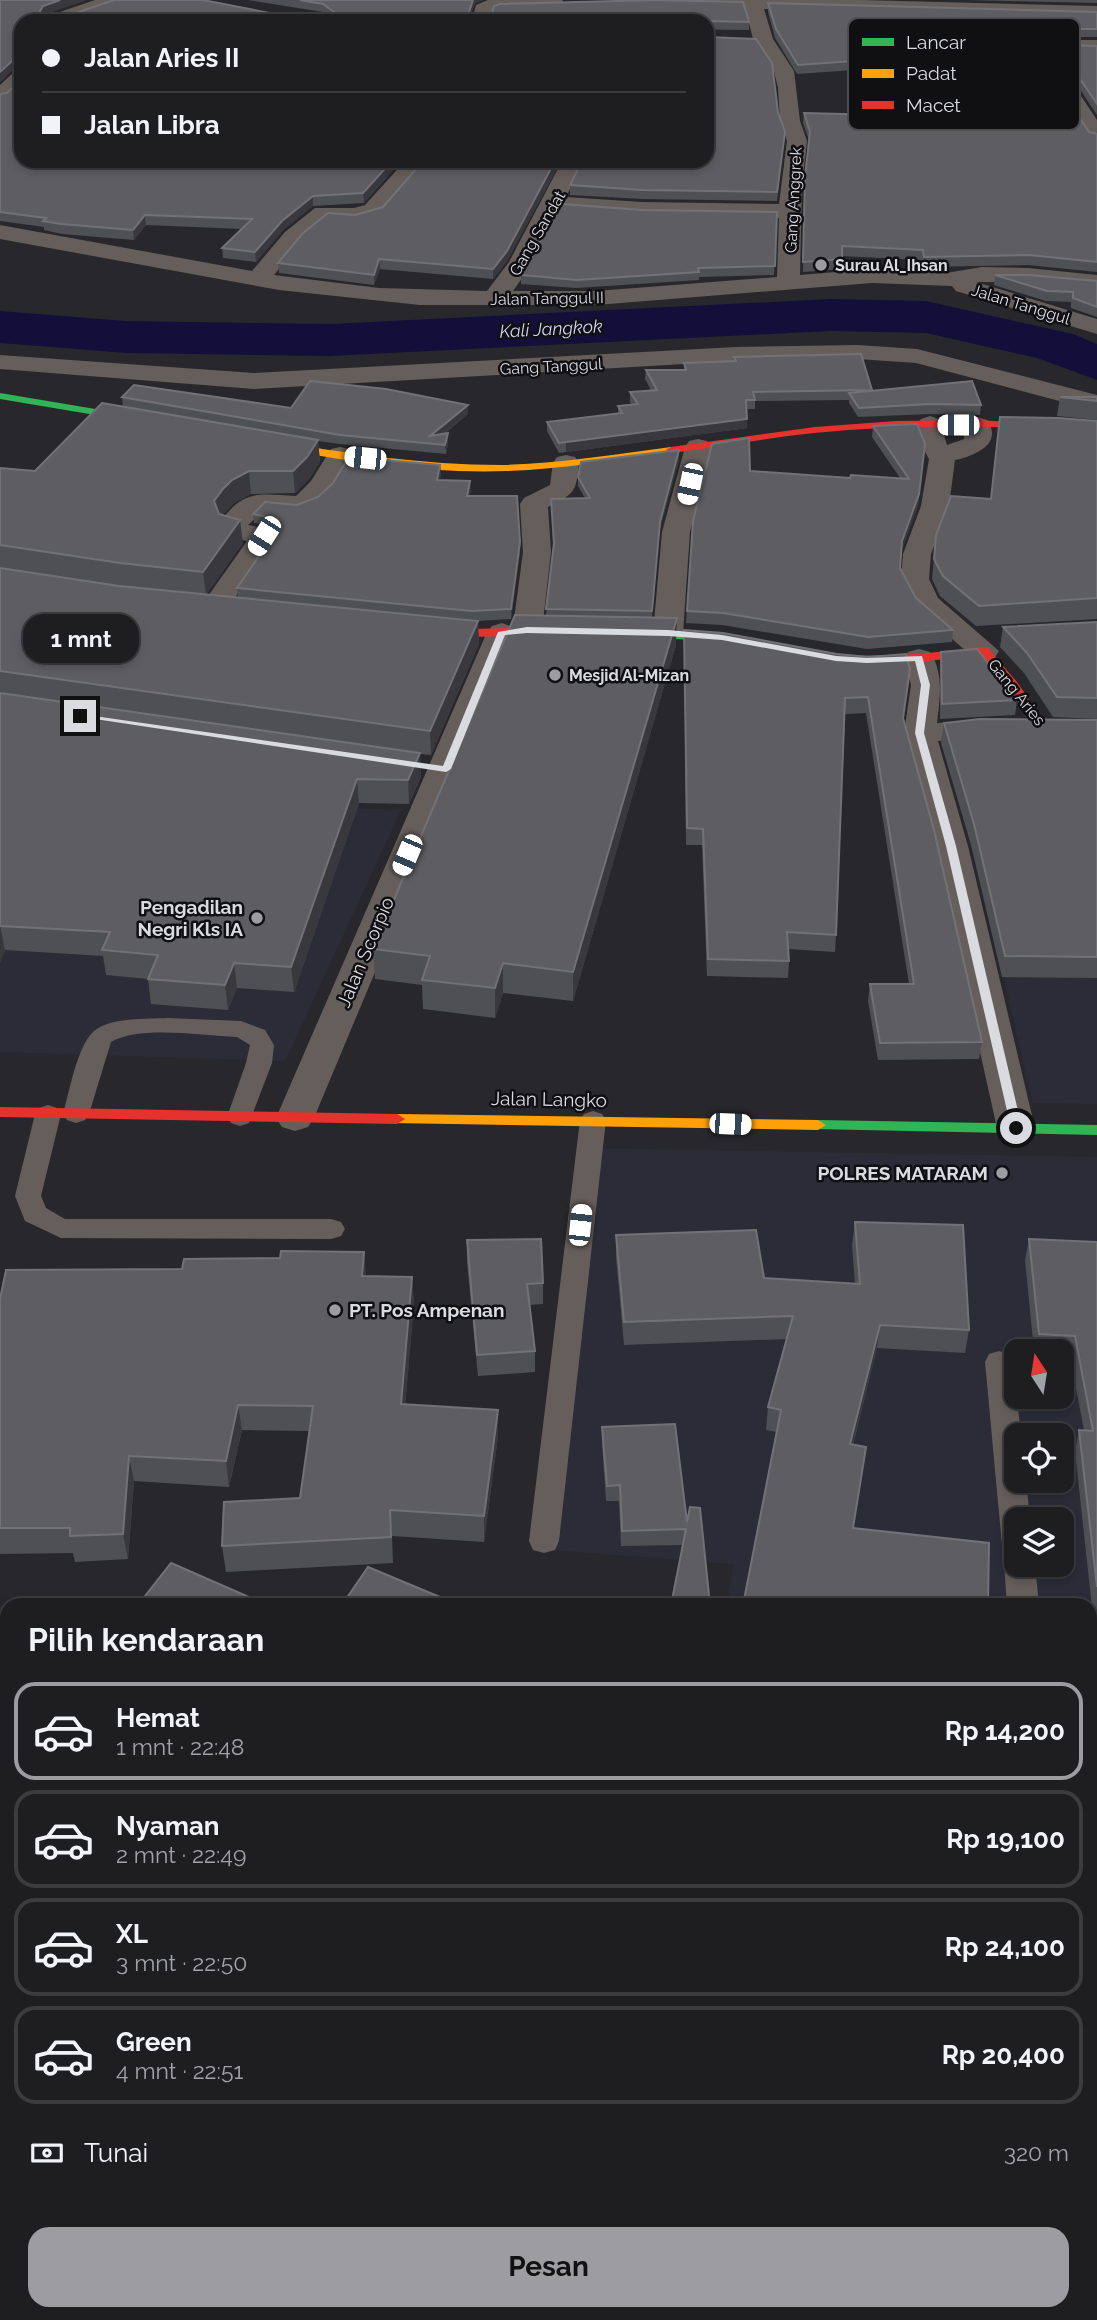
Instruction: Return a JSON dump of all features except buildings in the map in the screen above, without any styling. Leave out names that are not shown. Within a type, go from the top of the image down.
[{"type":"street","points":[[54,14],[113,0]]},
{"type":"street","points":[[679,1],[1097,12]]},
{"type":"street","points":[[482,14],[483,9],[488,6],[576,2]]},
{"type":"street","name":"Gang Anggrek","points":[[752,2],[758,15],[753,39],[784,71],[790,121],[797,141],[789,211],[788,282]]},
{"type":"street","points":[[0,116],[14,91]]},
{"type":"street","points":[[1090,114],[1097,136]]},
{"type":"street","points":[[258,279],[293,237],[323,213],[355,215],[373,210],[411,168]]},
{"type":"street","name":"Gang Sandat","points":[[492,299],[524,261],[543,217],[570,168]]},
{"type":"street","points":[[553,203],[789,211]]},
{"type":"street","name":"Jalan Tanggul II","points":[[0,232],[258,279],[379,295],[492,299],[596,298],[872,276],[918,276],[946,280],[982,274],[1028,275],[1097,282]]},
{"type":"street","name":"Jalan Tanggul","points":[[946,280],[1097,327]]},
{"type":"street","name":"Gang Tanggul","points":[[0,362],[254,381],[736,354],[858,352],[917,356],[1097,404]]},
{"type":"street","points":[[0,396],[163,424]]},
{"type":"street","points":[[930,424],[932,441],[941,454],[935,506],[917,554],[915,579],[926,602],[976,644]]},
{"type":"street","points":[[256,441],[341,455],[481,468],[566,463],[698,447],[777,434],[930,424],[1097,430]]},
{"type":"street","points":[[941,454],[970,449],[977,444],[980,434],[978,425]]},
{"type":"street","points":[[668,633],[676,532],[698,447]]},
{"type":"street","points":[[219,607],[264,536],[234,530],[232,525],[258,500],[299,504],[307,501],[341,455]]},
{"type":"street","name":"Jalan Scorpio","points":[[295,1118],[417,831],[432,767],[514,631],[537,577],[535,554],[539,530],[534,505],[563,489],[566,463]]},
{"type":"street","points":[[417,629],[582,631]]},
{"type":"street","points":[[605,631],[668,633],[748,641]]},
{"type":"street","name":"Gang Aries","points":[[836,658],[867,661],[919,658],[1009,635]]},
{"type":"street","name":"Gang Aries","points":[[976,644],[1013,685],[1043,729],[1097,730]]},
{"type":"street","points":[[919,658],[926,685],[920,733],[951,846],[1016,1128]]},
{"type":"street","points":[[920,733],[977,728],[1043,729]]},
{"type":"street","name":"Jalan Langko","points":[[0,1112],[1097,1129]]},
{"type":"lane","points":[[76,1114],[102,1037],[115,1030],[137,1026],[241,1029],[256,1037],[262,1045],[259,1063],[240,1117]]},
{"type":"lane","points":[[48,1114],[28,1196],[35,1214],[61,1228],[331,1229]]},
{"type":"lane","points":[[544,1541],[593,1120]]},
{"type":"lane","points":[[999,1362],[1013,1507]]},
{"type":"lane","points":[[1020,1577],[1022,1598]]},
{"type":"shaded area","points":[[962,791],[1097,796],[1097,1104],[1032,1103]]},
{"type":"shaded area","points":[[0,798],[401,810],[285,1061],[0,1052]]},
{"type":"shaded area","points":[[580,1148],[1097,1157],[1097,1598],[728,1598],[733,1564],[538,1549]]},
{"type":"waterway","name":"Kali Jangkok","points":[[0,327],[126,337],[330,340],[830,315],[926,317],[1054,346],[1097,363]]},
{"type":"traffic: fast","points":[[0,396],[143,420]]},
{"type":"traffic: fast","points":[[623,631],[737,640]]},
{"type":"traffic: fast","points":[[818,1125],[1097,1130]]},
{"type":"traffic: slow","points":[[268,443],[374,459],[480,468],[552,465],[671,450]]},
{"type":"traffic: slow","points":[[397,1119],[818,1125]]},
{"type":"traffic: jam","points":[[671,450],[776,434],[896,424],[977,423],[1097,430]]},
{"type":"traffic: jam","points":[[427,630],[471,633],[559,631]]},
{"type":"traffic: jam","points":[[855,660],[919,658],[984,651],[1013,685],[1043,729],[1097,730]]},
{"type":"traffic: jam","points":[[0,1112],[397,1119]]},
{"type":"place","name":"Surau Al_Ihsan","points":[[821,265]]},
{"type":"place","name":"Mesjid Al-Mizan","points":[[555,675]]},
{"type":"place","name":"Pengadilan Negri Kls IA","points":[[257,918]]},
{"type":"place","name":"POLRES MATARAM","points":[[1002,1173]]},
{"type":"place","name":"PT. Pos Ampenan","points":[[335,1310]]},
{"type":"route","points":[[80,716],[446,769],[502,632],[527,630],[668,633],[722,637],[836,658],[867,661],[919,658],[926,685],[920,733],[951,846],[1016,1128]]}]
